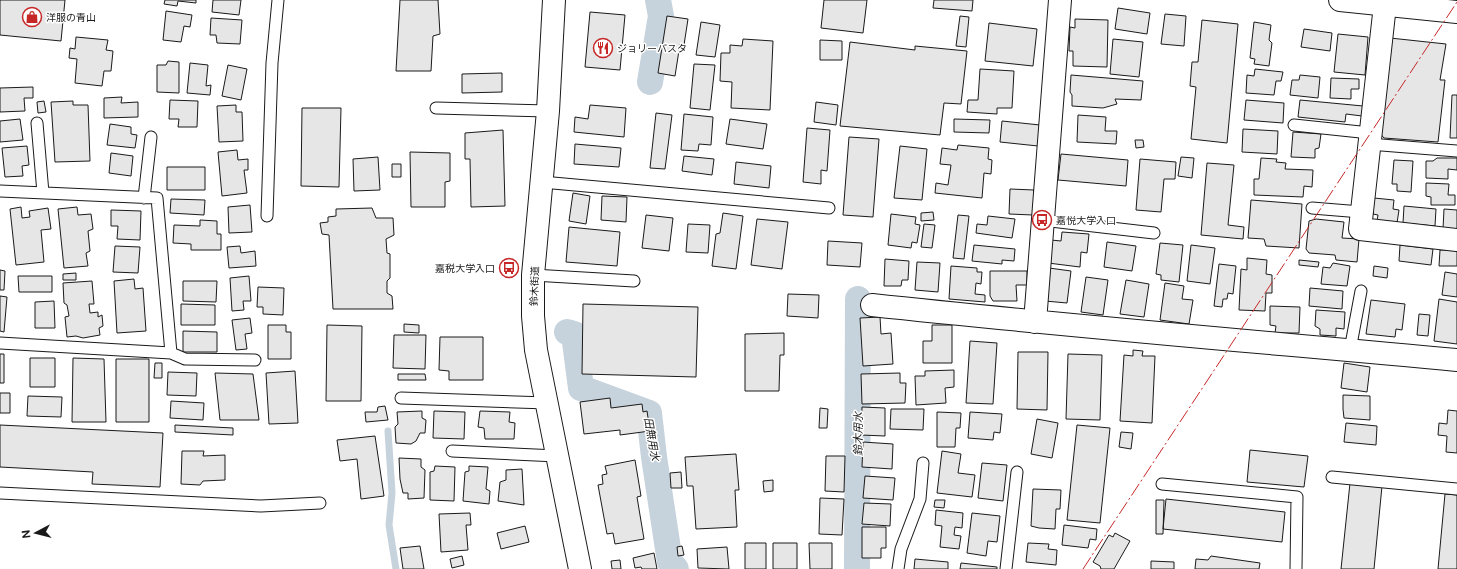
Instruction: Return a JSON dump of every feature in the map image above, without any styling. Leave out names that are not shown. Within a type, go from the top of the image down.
[{"type":"street","name":"鈴木街道","points":[[554,0],[548,111],[533,275],[533,316],[536,350],[548,403],[580,569]]},
{"type":"street","points":[[1035,322],[1060,0]]},
{"type":"street","points":[[1340,0],[1385,5],[1445,8]]},
{"type":"street","points":[[1385,5],[1360,229],[1457,240]]},
{"type":"street","points":[[872,305],[1035,322],[1457,360]]},
{"type":"lane","points":[[267,216],[272,63],[278,0]]},
{"type":"lane","points":[[436,108],[548,111]]},
{"type":"lane","points":[[37,123],[43,193]]},
{"type":"lane","points":[[1294,125],[1370,139],[1457,151]]},
{"type":"lane","points":[[144,198],[151,137]]},
{"type":"lane","points":[[542,182],[829,208]]},
{"type":"lane","points":[[0,191],[157,198],[171,352]]},
{"type":"lane","points":[[1312,208],[1361,212]]},
{"type":"lane","points":[[1042,220],[1154,232]]},
{"type":"lane","points":[[533,275],[634,281]]},
{"type":"lane","points":[[1350,350],[1361,291]]},
{"type":"lane","points":[[0,343],[171,352],[185,359],[255,360]]},
{"type":"lane","points":[[401,398],[548,403]]},
{"type":"lane","points":[[452,451],[558,456]]},
{"type":"lane","points":[[898,569],[901,549],[920,499],[923,463]]},
{"type":"lane","points":[[1006,569],[1017,472]]},
{"type":"lane","points":[[1332,478],[1457,489]]},
{"type":"lane","points":[[1162,484],[1297,497],[1296,569]]},
{"type":"lane","points":[[0,493],[261,506],[320,503]]},
{"type":"building","name":"洋服の青山","points":[[0,0],[65,0],[61,41],[0,35]]},
{"type":"building","points":[[165,0],[196,0],[196,3],[178,1],[177,6],[164,4]]},
{"type":"building","points":[[213,0],[241,0],[239,15],[212,12]]},
{"type":"building","points":[[400,0],[438,0],[440,34],[433,36],[431,71],[396,71]]},
{"type":"building","points":[[824,0],[867,0],[863,33],[821,28]]},
{"type":"building","points":[[934,0],[973,0],[972,11],[933,8]]},
{"type":"building","points":[[1118,8],[1150,13],[1147,34],[1115,29]]},
{"type":"building","points":[[166,11],[192,15],[190,27],[184,26],[181,42],[163,40]]},
{"type":"building","points":[[590,12],[625,15],[620,70],[585,67]]},
{"type":"building","points":[[1165,14],[1186,16],[1184,46],[1161,44]]},
{"type":"building","points":[[667,16],[688,19],[684,45],[680,44],[675,76],[658,73]]},
{"type":"building","points":[[960,16],[969,17],[966,47],[956,46]]},
{"type":"building","points":[[211,18],[242,20],[240,44],[217,43],[216,35],[210,35]]},
{"type":"building","points":[[1075,19],[1108,20],[1107,67],[1073,66],[1073,51],[1069,51],[1070,27],[1075,28]]},
{"type":"building","points":[[1202,20],[1238,24],[1227,143],[1191,139],[1196,87],[1190,86],[1192,62],[1198,62]]},
{"type":"building","points":[[701,22],[720,25],[715,57],[696,55]]},
{"type":"building","points":[[1254,22],[1271,25],[1269,40],[1272,43],[1269,66],[1254,64],[1255,59],[1250,58]]},
{"type":"building","points":[[989,23],[1037,29],[1033,66],[985,61]]},
{"type":"building","points":[[1304,29],[1332,33],[1330,51],[1301,47]]},
{"type":"building","points":[[1338,34],[1368,37],[1365,75],[1334,72]]},
{"type":"building","points":[[76,37],[108,40],[106,50],[113,51],[111,71],[104,71],[102,86],[75,83],[77,59],[69,58],[70,48],[75,49]]},
{"type":"building","points":[[1390,38],[1446,44],[1440,80],[1445,80],[1438,142],[1384,138],[1378,131]]},
{"type":"building","points":[[743,39],[773,41],[770,110],[731,108],[732,82],[720,81],[721,53],[730,53],[730,45],[742,46]]},
{"type":"building","points":[[1113,39],[1143,42],[1139,77],[1110,74]]},
{"type":"building","points":[[820,40],[842,41],[842,60],[820,60]]},
{"type":"building","points":[[850,42],[915,50],[915,46],[967,51],[961,104],[944,103],[940,135],[840,126]]},
{"type":"building","points":[[168,61],[179,62],[179,93],[157,92],[157,65],[166,65]]},
{"type":"building","points":[[190,63],[208,65],[206,86],[211,85],[210,95],[187,93]]},
{"type":"building","points":[[694,64],[715,65],[710,110],[690,108]]},
{"type":"building","points":[[228,65],[247,69],[241,100],[222,96]]},
{"type":"building","points":[[980,69],[1014,71],[1012,108],[997,108],[997,114],[967,112],[968,100],[978,100]]},
{"type":"building","points":[[1255,69],[1283,72],[1281,81],[1276,81],[1274,95],[1246,93],[1247,75],[1254,76]]},
{"type":"building","points":[[502,73],[502,92],[462,93],[462,74]]},
{"type":"building","points":[[1071,75],[1143,81],[1141,100],[1115,99],[1117,104],[1103,108],[1072,106],[1072,95],[1070,92]]},
{"type":"building","points":[[1300,75],[1320,77],[1318,98],[1290,95],[1292,80],[1299,80]]},
{"type":"building","points":[[1331,78],[1359,79],[1359,89],[1351,89],[1351,99],[1330,98]]},
{"type":"building","points":[[33,87],[33,98],[24,98],[25,111],[0,112],[0,88]]},
{"type":"building","points":[[1452,95],[1457,95],[1457,138],[1450,138]]},
{"type":"building","points":[[122,97],[121,103],[138,102],[138,117],[104,118],[104,98]]},
{"type":"building","points":[[170,100],[198,101],[197,127],[178,127],[179,119],[169,119]]},
{"type":"building","points":[[1246,100],[1284,103],[1283,123],[1244,120]]},
{"type":"building","points":[[1300,100],[1363,106],[1362,116],[1346,114],[1345,122],[1298,117]]},
{"type":"building","points":[[44,101],[46,112],[38,113],[37,102]]},
{"type":"building","points":[[73,101],[73,105],[88,105],[90,161],[55,162],[51,102]]},
{"type":"building","points":[[816,102],[838,105],[836,125],[814,122]]},
{"type":"building","points":[[236,105],[236,112],[242,112],[243,141],[219,142],[217,106]]},
{"type":"building","points":[[590,105],[626,108],[624,137],[574,132],[575,117],[588,119]]},
{"type":"building","points":[[302,108],[341,108],[339,187],[301,186]]},
{"type":"building","points":[[656,113],[672,115],[665,169],[650,168]]},
{"type":"building","points":[[684,114],[713,117],[711,145],[699,144],[698,151],[681,150]]},
{"type":"building","points":[[1078,115],[1106,117],[1105,131],[1117,131],[1116,144],[1077,142]]},
{"type":"building","points":[[20,119],[23,140],[0,142],[0,121]]},
{"type":"building","points":[[730,119],[767,124],[763,149],[726,144]]},
{"type":"building","points":[[954,119],[990,120],[989,133],[954,132]]},
{"type":"building","points":[[1002,121],[1040,125],[1038,146],[1000,142]]},
{"type":"building","points":[[110,124],[131,127],[131,134],[137,135],[135,148],[107,145]]},
{"type":"building","points":[[807,128],[830,130],[827,171],[821,170],[821,184],[803,182]]},
{"type":"building","points":[[1243,129],[1278,131],[1277,154],[1242,152]]},
{"type":"building","points":[[503,130],[505,206],[471,207],[470,159],[465,159],[465,133]]},
{"type":"building","points":[[1293,132],[1321,134],[1319,148],[1315,149],[1315,158],[1291,157]]},
{"type":"building","points":[[849,137],[879,139],[873,217],[843,215]]},
{"type":"building","points":[[1135,140],[1143,140],[1144,147],[1136,148]]},
{"type":"building","points":[[575,144],[621,148],[619,167],[574,164]]},
{"type":"building","points":[[958,145],[989,148],[988,159],[992,160],[991,174],[984,173],[982,198],[935,193],[936,183],[948,185],[951,165],[940,164],[942,148],[957,150]]},
{"type":"building","points":[[27,146],[29,165],[22,166],[23,176],[5,177],[2,148]]},
{"type":"building","points":[[900,146],[927,149],[922,200],[894,198]]},
{"type":"building","points":[[237,150],[238,160],[248,159],[248,170],[244,170],[247,193],[222,196],[218,152]]},
{"type":"building","points":[[410,152],[450,153],[450,181],[445,182],[445,207],[411,207]]},
{"type":"building","points":[[111,153],[133,156],[131,176],[109,173]]},
{"type":"building","points":[[1061,154],[1128,160],[1126,186],[1058,180]]},
{"type":"building","points":[[684,156],[714,159],[712,175],[682,171]]},
{"type":"building","points":[[378,157],[380,190],[354,191],[353,159]]},
{"type":"building","points":[[1181,157],[1194,158],[1192,178],[1178,176]]},
{"type":"building","points":[[1261,158],[1277,159],[1276,162],[1286,163],[1285,169],[1313,170],[1312,187],[1304,186],[1303,197],[1254,195],[1254,179],[1259,179]]},
{"type":"building","points":[[1437,158],[1457,158],[1457,170],[1448,169],[1448,179],[1426,178],[1426,161],[1433,161]]},
{"type":"building","points":[[1140,159],[1176,162],[1175,179],[1164,179],[1161,212],[1136,210]]},
{"type":"building","points":[[1394,160],[1413,161],[1411,192],[1397,191],[1397,184],[1392,184]]},
{"type":"building","points":[[736,162],[771,166],[769,188],[734,184]]},
{"type":"building","points":[[1207,163],[1234,165],[1228,225],[1244,227],[1243,239],[1201,235]]},
{"type":"building","points":[[392,164],[401,164],[401,177],[392,177]]},
{"type":"building","points":[[167,167],[205,167],[205,190],[167,190]]},
{"type":"building","points":[[1426,183],[1449,184],[1448,195],[1455,195],[1455,205],[1431,205],[1431,197],[1426,196]]},
{"type":"building","points":[[1010,189],[1034,190],[1033,215],[1009,214]]},
{"type":"building","points":[[573,193],[590,196],[586,224],[569,221]]},
{"type":"building","points":[[602,196],[627,197],[626,222],[601,220]]},
{"type":"building","points":[[1374,198],[1394,200],[1393,209],[1399,210],[1397,223],[1377,221],[1378,215],[1373,214]]},
{"type":"building","points":[[171,199],[205,200],[204,215],[170,213]]},
{"type":"building","points":[[1251,200],[1302,204],[1299,248],[1266,246],[1264,239],[1248,238]]},
{"type":"building","points":[[250,205],[252,232],[229,233],[228,207]]},
{"type":"building","points":[[1404,206],[1436,209],[1435,226],[1403,223]]},
{"type":"building","points":[[21,207],[22,218],[30,217],[29,211],[48,208],[51,229],[41,230],[44,262],[16,265],[10,209]]},
{"type":"building","points":[[77,207],[78,215],[91,214],[93,229],[88,231],[90,251],[86,253],[88,266],[64,268],[58,209]]},
{"type":"building","points":[[372,208],[376,218],[393,218],[394,235],[386,239],[387,253],[390,254],[390,278],[387,281],[387,293],[392,296],[393,309],[333,309],[329,235],[322,234],[320,223],[328,222],[328,217],[336,216],[336,209]]},
{"type":"building","points":[[1444,209],[1457,210],[1457,229],[1443,229]]},
{"type":"building","points":[[111,210],[141,211],[140,240],[117,239],[118,226],[111,226]]},
{"type":"building","points":[[933,212],[934,220],[921,221],[921,213]]},
{"type":"building","points":[[723,213],[743,216],[736,269],[712,266],[716,234],[720,233]]},
{"type":"building","points":[[891,214],[916,217],[915,224],[920,225],[917,243],[912,242],[911,248],[888,245]]},
{"type":"building","points":[[646,215],[673,218],[669,251],[642,248]]},
{"type":"building","points":[[958,215],[969,216],[964,259],[953,258]]},
{"type":"building","points":[[988,216],[1015,219],[1012,238],[976,233],[977,224],[987,225]]},
{"type":"building","points":[[757,219],[788,222],[782,269],[751,265]]},
{"type":"building","points":[[1316,219],[1344,222],[1342,238],[1359,239],[1357,262],[1336,260],[1335,255],[1309,253],[1306,249],[1309,221]]},
{"type":"building","points":[[200,220],[217,221],[217,234],[221,234],[221,250],[191,250],[191,244],[173,243],[174,225],[200,226]]},
{"type":"building","points":[[688,224],[710,225],[708,253],[686,252]]},
{"type":"building","points":[[924,224],[935,225],[932,248],[921,247]]},
{"type":"building","points":[[569,227],[620,232],[617,266],[566,262]]},
{"type":"building","points":[[1062,232],[1089,234],[1087,253],[1081,252],[1080,267],[1048,263],[1051,240],[1061,241]]},
{"type":"building","points":[[828,241],[862,243],[860,267],[827,265]]},
{"type":"building","points":[[1107,242],[1136,246],[1132,271],[1104,267]]},
{"type":"building","points":[[1160,243],[1183,245],[1179,282],[1161,280],[1161,275],[1156,274]]},
{"type":"building","points":[[974,245],[1015,249],[1014,261],[1002,260],[1002,264],[972,261]]},
{"type":"building","points":[[1191,245],[1215,248],[1210,284],[1187,281]]},
{"type":"building","points":[[1400,245],[1433,249],[1431,265],[1399,261]]},
{"type":"building","points":[[115,246],[140,247],[138,273],[113,272]]},
{"type":"building","points":[[240,246],[241,253],[255,251],[256,266],[229,268],[227,247]]},
{"type":"building","points":[[1440,250],[1457,250],[1457,266],[1439,266]]},
{"type":"building","points":[[1247,258],[1267,260],[1266,274],[1272,275],[1272,293],[1266,293],[1265,311],[1239,310],[1241,269],[1247,270]]},
{"type":"building","points":[[885,259],[909,261],[908,280],[902,280],[901,286],[884,286]]},
{"type":"building","points":[[1299,260],[1319,262],[1318,267],[1299,265]]},
{"type":"building","points":[[917,262],[940,263],[938,292],[915,290]]},
{"type":"building","points":[[1333,263],[1350,266],[1347,286],[1321,284],[1323,267],[1330,268]]},
{"type":"building","points":[[1219,264],[1236,266],[1233,294],[1228,293],[1227,299],[1223,299],[1222,307],[1214,306]]},
{"type":"building","points":[[951,266],[977,268],[977,272],[982,272],[981,284],[976,283],[975,294],[985,295],[985,302],[949,299]]},
{"type":"building","points":[[1374,266],[1388,268],[1387,278],[1373,276]]},
{"type":"building","points":[[1049,268],[1071,271],[1067,303],[1045,301]]},
{"type":"building","points":[[0,270],[5,271],[4,290],[0,290]]},
{"type":"building","points":[[990,271],[1027,271],[1027,285],[1016,285],[1017,301],[993,301],[990,296]]},
{"type":"building","points":[[1445,272],[1457,274],[1457,297],[1442,295]]},
{"type":"building","points":[[76,273],[76,280],[63,280],[63,274]]},
{"type":"building","points":[[18,276],[52,276],[52,292],[19,292]]},
{"type":"building","points":[[249,276],[251,301],[243,301],[244,310],[232,311],[230,278]]},
{"type":"building","points":[[1086,277],[1108,280],[1103,315],[1081,312]]},
{"type":"building","points":[[134,279],[135,289],[143,288],[146,331],[117,333],[114,281]]},
{"type":"building","points":[[1126,280],[1149,284],[1144,317],[1120,314]]},
{"type":"building","points":[[92,281],[94,304],[89,304],[90,313],[98,312],[98,317],[102,315],[103,326],[99,328],[100,335],[83,338],[76,336],[67,337],[65,317],[69,316],[67,305],[64,303],[63,283]]},
{"type":"building","points":[[183,281],[217,281],[216,302],[183,301]]},
{"type":"building","points":[[1165,283],[1184,286],[1182,299],[1193,300],[1189,324],[1160,320]]},
{"type":"building","points":[[258,287],[284,288],[283,315],[263,314],[263,307],[257,307]]},
{"type":"building","points":[[1310,288],[1343,291],[1342,309],[1309,306]]},
{"type":"building","points":[[788,294],[819,295],[818,318],[787,316]]},
{"type":"building","points":[[0,296],[7,297],[4,332],[0,331]]},
{"type":"building","points":[[1439,299],[1457,302],[1457,344],[1434,341]]},
{"type":"building","points":[[1371,300],[1405,304],[1402,330],[1396,329],[1395,337],[1366,334]]},
{"type":"building","points":[[54,301],[55,328],[35,328],[35,302]]},
{"type":"building","points":[[181,304],[215,305],[215,325],[181,325]]},
{"type":"building","points":[[583,304],[698,307],[696,377],[582,374]]},
{"type":"building","points":[[1270,306],[1300,307],[1299,333],[1275,333],[1276,326],[1270,325]]},
{"type":"building","points":[[1316,310],[1345,312],[1344,329],[1336,328],[1336,336],[1320,335],[1320,329],[1315,326]]},
{"type":"building","points":[[1419,314],[1430,315],[1428,336],[1417,335]]},
{"type":"building","points":[[880,317],[881,334],[891,333],[893,364],[863,366],[860,318]]},
{"type":"building","points":[[250,318],[252,333],[245,334],[247,349],[236,350],[232,320]]},
{"type":"building","points":[[404,324],[419,325],[419,333],[404,332]]},
{"type":"building","points":[[268,325],[286,325],[286,332],[291,332],[291,359],[268,359]]},
{"type":"building","points":[[327,325],[362,326],[361,401],[326,401]]},
{"type":"building","points":[[932,325],[952,325],[952,363],[923,363],[923,341],[932,341]]},
{"type":"building","points":[[183,331],[217,332],[217,352],[183,352]]},
{"type":"building","points":[[784,333],[784,355],[780,355],[779,391],[745,391],[745,334]]},
{"type":"building","points":[[394,335],[426,335],[425,369],[393,368]]},
{"type":"building","points":[[440,337],[483,337],[483,380],[449,380],[449,371],[439,370]]},
{"type":"building","points":[[970,341],[997,343],[993,404],[966,403]]},
{"type":"building","points":[[1133,350],[1143,351],[1142,356],[1155,356],[1152,423],[1120,421],[1124,355],[1133,356]]},
{"type":"building","points":[[1018,352],[1048,352],[1047,410],[1017,409]]},
{"type":"building","points":[[0,354],[4,354],[4,383],[0,383]]},
{"type":"building","points":[[1068,354],[1102,355],[1100,420],[1066,419]]},
{"type":"building","points":[[30,358],[55,358],[55,387],[30,387]]},
{"type":"building","points":[[73,358],[104,359],[106,422],[72,422]]},
{"type":"building","points":[[116,359],[149,359],[149,422],[116,422]]},
{"type":"building","points":[[155,363],[162,363],[162,378],[154,378]]},
{"type":"building","points":[[1344,363],[1370,367],[1367,392],[1341,388]]},
{"type":"building","points":[[954,370],[954,387],[945,388],[946,403],[916,405],[915,376],[925,376],[925,371]]},
{"type":"building","points":[[295,371],[298,423],[269,424],[266,373]]},
{"type":"building","points":[[168,372],[197,373],[196,396],[167,395]]},
{"type":"building","points":[[215,373],[253,374],[259,420],[220,420]]},
{"type":"building","points":[[900,373],[900,383],[906,383],[905,403],[862,404],[861,374]]},
{"type":"building","points":[[398,374],[425,374],[426,380],[398,380]]},
{"type":"building","points":[[0,393],[10,393],[10,413],[0,413]]},
{"type":"building","points":[[1343,395],[1370,396],[1370,420],[1344,418]]},
{"type":"building","points":[[28,396],[62,397],[61,417],[27,416]]},
{"type":"building","points":[[610,398],[611,408],[642,404],[643,412],[647,411],[650,431],[620,435],[620,430],[584,434],[580,402]]},
{"type":"building","points":[[171,401],[204,403],[203,420],[170,418]]},
{"type":"building","points":[[385,406],[388,420],[366,422],[365,412],[377,412],[378,407]]},
{"type":"building","points":[[862,407],[885,408],[885,436],[861,435]]},
{"type":"building","points":[[820,408],[828,409],[827,428],[819,428]]},
{"type":"building","points":[[891,409],[924,409],[923,430],[890,429]]},
{"type":"building","points":[[1448,410],[1457,411],[1457,453],[1446,452],[1447,436],[1438,435],[1439,423],[1447,424]]},
{"type":"building","points":[[422,411],[422,418],[426,420],[425,433],[420,433],[416,441],[411,444],[396,443],[395,427],[398,424],[397,412]]},
{"type":"building","points":[[434,411],[465,412],[464,439],[433,438]]},
{"type":"building","points":[[480,411],[510,412],[509,422],[515,423],[514,439],[485,439],[484,428],[478,427]]},
{"type":"building","points":[[937,412],[961,413],[960,428],[956,428],[955,447],[937,447]]},
{"type":"building","points":[[970,412],[1002,414],[1000,433],[994,432],[993,440],[968,438]]},
{"type":"building","points":[[1037,419],[1058,423],[1052,458],[1031,454]]},
{"type":"building","points":[[1346,423],[1377,426],[1376,445],[1344,442]]},
{"type":"building","points":[[0,425],[163,433],[160,487],[92,484],[93,472],[0,467]]},
{"type":"building","points":[[175,425],[233,428],[233,435],[175,432]]},
{"type":"building","points":[[1077,425],[1110,428],[1100,523],[1067,520]]},
{"type":"building","points":[[1121,432],[1133,433],[1131,449],[1119,447]]},
{"type":"building","points":[[375,436],[384,496],[361,499],[357,459],[340,461],[337,440]]},
{"type":"building","points":[[863,442],[893,444],[892,469],[862,467]]},
{"type":"building","points":[[1250,450],[1308,456],[1304,487],[1247,482]]},
{"type":"building","points":[[182,451],[204,451],[203,456],[225,455],[225,480],[203,481],[200,485],[181,484]]},
{"type":"building","points":[[942,451],[961,454],[958,473],[975,475],[972,497],[937,493]]},
{"type":"building","points":[[736,454],[739,490],[735,490],[737,527],[696,529],[693,486],[687,486],[685,457]]},
{"type":"building","points":[[826,456],[845,456],[844,492],[825,491]]},
{"type":"building","points":[[399,458],[421,459],[421,467],[425,470],[424,498],[408,499],[408,493],[403,493],[400,479]]},
{"type":"building","points":[[635,460],[641,496],[637,497],[644,539],[615,544],[613,533],[607,534],[598,485],[603,484],[602,475],[607,474],[605,466]]},
{"type":"building","points":[[982,463],[1007,465],[1003,501],[978,498]]},
{"type":"building","points":[[435,466],[455,467],[454,501],[430,500],[430,472],[434,471]]},
{"type":"building","points":[[469,466],[488,467],[486,489],[490,491],[489,504],[463,501],[465,472],[469,471]]},
{"type":"building","points":[[522,469],[524,505],[498,501],[500,482],[506,480],[506,470]]},
{"type":"building","points":[[681,472],[682,488],[671,488],[670,473]]},
{"type":"building","points":[[865,476],[895,478],[893,500],[863,498]]},
{"type":"building","points":[[773,480],[773,491],[764,492],[763,481]]},
{"type":"building","points":[[1350,483],[1382,486],[1374,569],[1341,569]]},
{"type":"building","points":[[1033,489],[1061,490],[1060,509],[1056,509],[1055,529],[1031,526]]},
{"type":"building","points":[[1445,494],[1457,495],[1457,569],[1438,569]]},
{"type":"building","points":[[820,498],[844,499],[842,535],[819,534]]},
{"type":"building","points":[[1166,499],[1285,512],[1282,542],[1163,529]]},
{"type":"building","points":[[935,500],[945,500],[944,508],[934,507]]},
{"type":"building","points":[[1156,500],[1164,500],[1163,534],[1156,534]]},
{"type":"building","points":[[864,503],[891,504],[890,526],[862,524]]},
{"type":"building","points":[[936,510],[963,513],[962,528],[955,527],[954,535],[961,536],[959,549],[940,547],[942,526],[935,525]]},
{"type":"building","points":[[470,513],[471,525],[466,525],[468,550],[441,552],[439,514]]},
{"type":"building","points":[[972,513],[1000,516],[997,542],[988,541],[986,556],[967,553]]},
{"type":"building","points":[[1064,525],[1097,529],[1096,540],[1090,539],[1088,548],[1062,545]]},
{"type":"building","points":[[525,526],[529,542],[501,549],[497,533]]},
{"type":"building","points":[[862,527],[886,527],[886,548],[881,548],[881,558],[862,558]]},
{"type":"building","points":[[1115,533],[1130,541],[1114,569],[1101,569],[1100,566],[1093,562],[1109,535],[1113,537]]},
{"type":"building","points":[[745,543],[766,543],[766,569],[745,569]]},
{"type":"building","points":[[773,543],[797,543],[797,569],[773,569]]},
{"type":"building","points":[[809,543],[832,543],[832,569],[810,569]]},
{"type":"building","points":[[1028,543],[1049,544],[1048,549],[1057,550],[1056,565],[1026,562]]},
{"type":"building","points":[[420,546],[424,569],[403,569],[400,548]]},
{"type":"building","points":[[682,546],[684,555],[678,556],[677,547]]},
{"type":"building","points":[[727,547],[729,569],[698,568],[697,549]]},
{"type":"building","points":[[654,553],[657,569],[642,569],[641,567],[635,568],[633,558]]},
{"type":"building","points":[[462,556],[464,565],[452,568],[450,559]]},
{"type":"building","points":[[1211,556],[1260,563],[1259,569],[1195,569],[1196,559],[1208,560]]},
{"type":"building","points":[[915,559],[948,562],[948,569],[914,569]]},
{"type":"building","points":[[620,560],[621,569],[612,569],[611,561]]},
{"type":"building","points":[[1151,561],[1174,562],[1174,569],[1151,569]]},
{"type":"building","points":[[961,563],[997,567],[997,569],[960,569]]},
{"type":"waterway","points":[[650,82],[661,16],[658,0]]},
{"type":"waterway","name":"鈴木用水","points":[[857,569],[858,299]]},
{"type":"waterway","name":"田無用水","points":[[567,332],[574,334],[581,388],[649,413],[670,562],[676,569]]},
{"type":"waterway","points":[[388,431],[392,493],[389,525],[396,569]]},
{"type":"power","points":[[1083,569],[1457,2]]},
{"type":"place","name":"洋服の青山","points":[[32,17]]},
{"type":"place","name":"ジョリーパスタ","points":[[603,48]]},
{"type":"place","name":"嘉悦大学入口","points":[[1042,220]]},
{"type":"place","name":"嘉税大学入口","points":[[509,268]]}]
